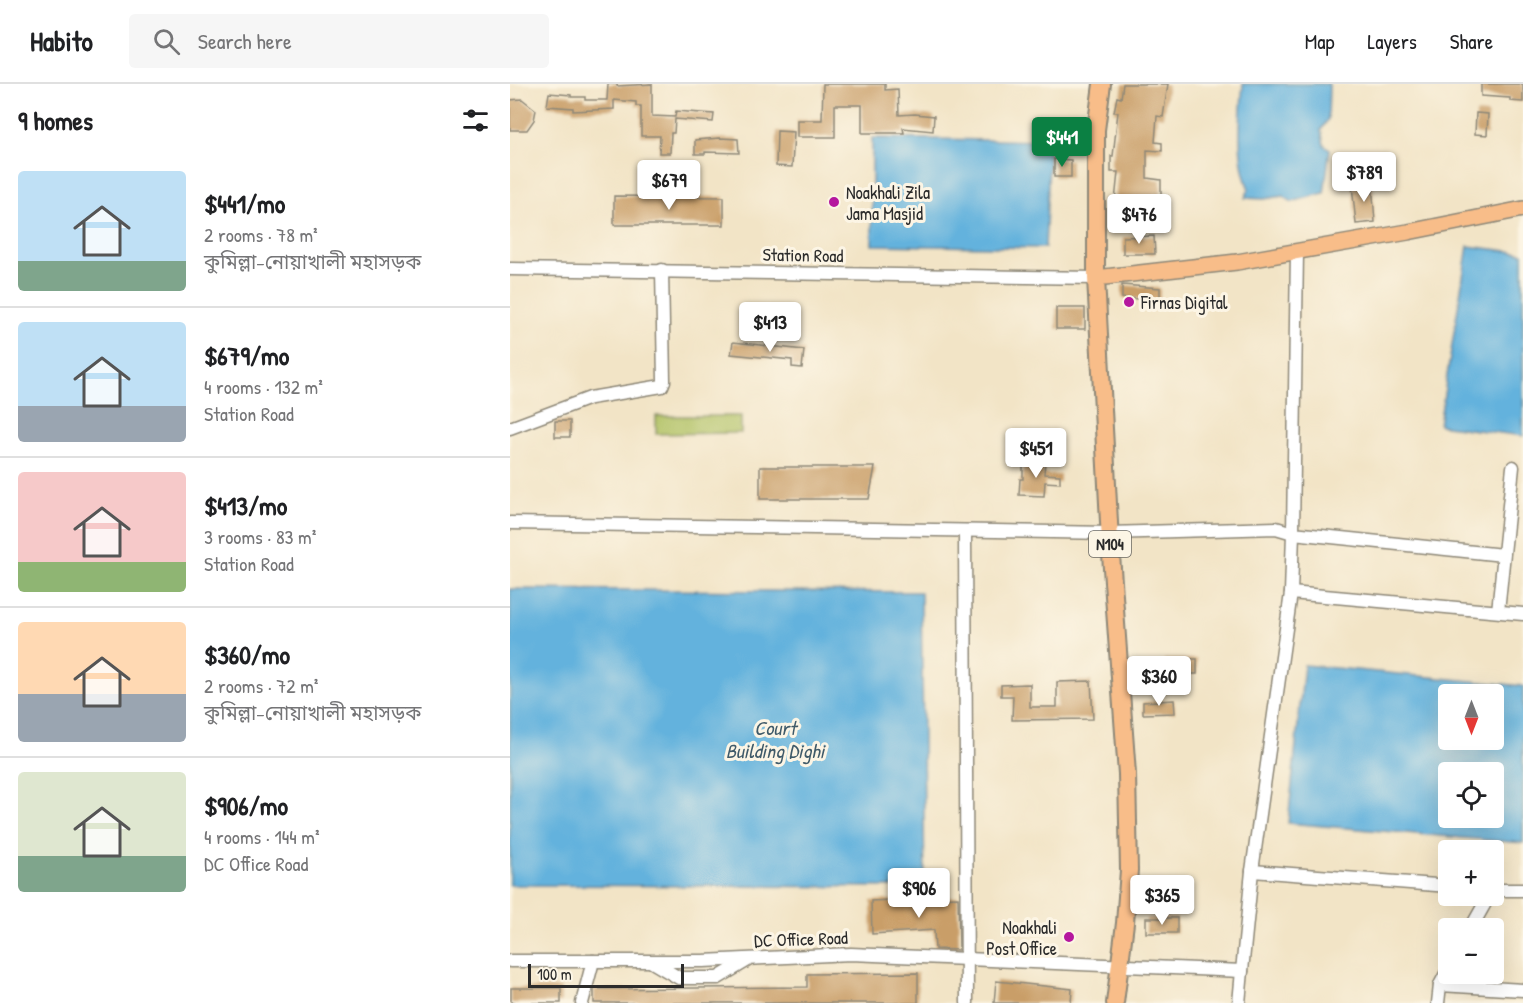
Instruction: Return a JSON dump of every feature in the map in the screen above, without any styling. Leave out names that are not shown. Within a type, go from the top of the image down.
[{"type":"highway","name":"N104","points":[[1102,84],[1096,130],[1096,278],[1110,533],[1127,774],[1129,860],[1125,923],[1115,1003]]},
{"type":"main road","points":[[1096,278],[1237,262],[1523,209]]},
{"type":"street","points":[[1239,1003],[1252,872],[1291,593],[1297,251]]},
{"type":"street","name":"Station Road","points":[[510,269],[1096,278]]},
{"type":"street","points":[[510,428],[590,398],[662,386],[664,381],[662,270]]},
{"type":"street","points":[[1498,611],[1513,467]]},
{"type":"street","points":[[510,523],[1110,533],[1276,528],[1293,533],[1503,556]]},
{"type":"street","points":[[965,531],[967,1003]]},
{"type":"street","points":[[1291,593],[1523,614]]},
{"type":"street","points":[[1252,872],[1438,885]]},
{"type":"street","points":[[1504,890],[1523,890]]},
{"type":"street","name":"DC Office Road","points":[[510,961],[749,959],[850,954],[1242,971]]},
{"type":"street","points":[[650,961],[679,978],[718,978],[749,959]]},
{"type":"street","points":[[582,1003],[593,961]]},
{"type":"street","points":[[1438,1003],[1440,985],[1523,990]]},
{"type":"green space","points":[[656,416],[741,416],[741,433],[656,434]]},
{"type":"water","points":[[1243,84],[1329,84],[1328,119],[1321,130],[1324,145],[1330,149],[1324,193],[1292,202],[1283,196],[1264,199],[1245,198],[1249,189],[1242,165],[1241,151],[1240,124]]},
{"type":"water","points":[[872,138],[1050,141],[1045,248],[872,245]]},
{"type":"water","points":[[1468,246],[1523,253],[1523,436],[1439,425]]},
{"type":"water","name":"Court Building Dighi","points":[[510,589],[921,592],[925,887],[510,885]]},
{"type":"water","points":[[1304,665],[1502,684],[1438,684],[1438,750],[1504,750],[1504,684],[1523,686],[1523,843],[1288,823]]},
{"type":"building","points":[[608,84],[617,84],[617,86],[652,84],[652,116],[675,117],[676,111],[714,114],[713,122],[675,119],[674,133],[671,133],[670,153],[659,153],[660,136],[641,136],[641,106],[636,106],[636,102],[614,100],[614,109],[573,111],[573,108],[547,106],[549,93],[585,97],[585,100],[607,100]]},
{"type":"building","points":[[823,84],[885,84],[885,90],[898,89],[899,115],[934,116],[933,131],[903,128],[904,133],[862,133],[862,105],[835,105],[835,137],[797,137],[797,120],[822,120]]},
{"type":"building","points":[[1123,84],[1168,84],[1163,117],[1157,116],[1155,142],[1162,143],[1162,151],[1147,150],[1147,178],[1161,180],[1161,213],[1117,213],[1117,201],[1115,201],[1118,172],[1111,172],[1111,156],[1113,156],[1118,112],[1114,112],[1117,97],[1121,98]]},
{"type":"building","points":[[1481,84],[1523,84],[1523,102],[1510,101],[1510,98],[1481,96]]},
{"type":"building","points":[[522,99],[536,110],[534,120],[527,130],[510,130],[510,100]]},
{"type":"building","points":[[1476,113],[1488,114],[1487,135],[1475,134]]},
{"type":"building","points":[[777,131],[794,132],[792,167],[776,166]]},
{"type":"building","points":[[738,139],[739,153],[695,154],[695,140]]},
{"type":"building","points":[[1054,159],[1071,160],[1071,177],[1054,177]]},
{"type":"building","points":[[1372,183],[1375,222],[1356,224],[1352,185]]},
{"type":"building","points":[[614,196],[724,197],[724,225],[614,225]]},
{"type":"building","points":[[1154,236],[1155,254],[1123,254],[1123,237]]},
{"type":"building","points":[[1122,285],[1160,288],[1160,300],[1122,298]]},
{"type":"building","points":[[1056,308],[1085,308],[1085,329],[1056,329]]},
{"type":"building","points":[[733,342],[804,350],[802,368],[792,367],[792,360],[731,354]]},
{"type":"building","points":[[555,421],[570,421],[570,437],[555,437]]},
{"type":"building","points":[[1023,462],[1045,462],[1044,474],[1060,475],[1060,483],[1045,482],[1044,496],[1019,495],[1020,479],[1023,479]]},
{"type":"building","points":[[760,467],[875,467],[869,499],[760,499]]},
{"type":"building","points":[[1164,659],[1197,659],[1197,674],[1164,674]]},
{"type":"building","points":[[1091,681],[1093,719],[1012,720],[1013,696],[1001,696],[1001,685],[1030,684],[1030,707],[1057,707],[1057,682]]},
{"type":"building","points":[[1174,700],[1175,713],[1143,714],[1143,702]]},
{"type":"building","points":[[1152,892],[1182,892],[1181,903],[1151,902]]},
{"type":"building","points":[[958,897],[959,950],[935,949],[934,930],[872,934],[871,901]]},
{"type":"building","points":[[1146,918],[1177,918],[1177,933],[1146,933]]},
{"type":"building","points":[[918,973],[918,1003],[594,1003],[594,989],[807,987],[807,974]]},
{"type":"building","points":[[996,981],[1072,989],[1071,1003],[994,1003]]},
{"type":"building","points":[[511,988],[561,988],[561,1003],[511,1003]]},
{"type":"place","name":"Noakhali Zila Jama Masjid","points":[[834,202]]},
{"type":"place","name":"Firnas Digital","points":[[1129,302]]},
{"type":"place","name":"Noakhali Post Office","points":[[1069,937]]}]
